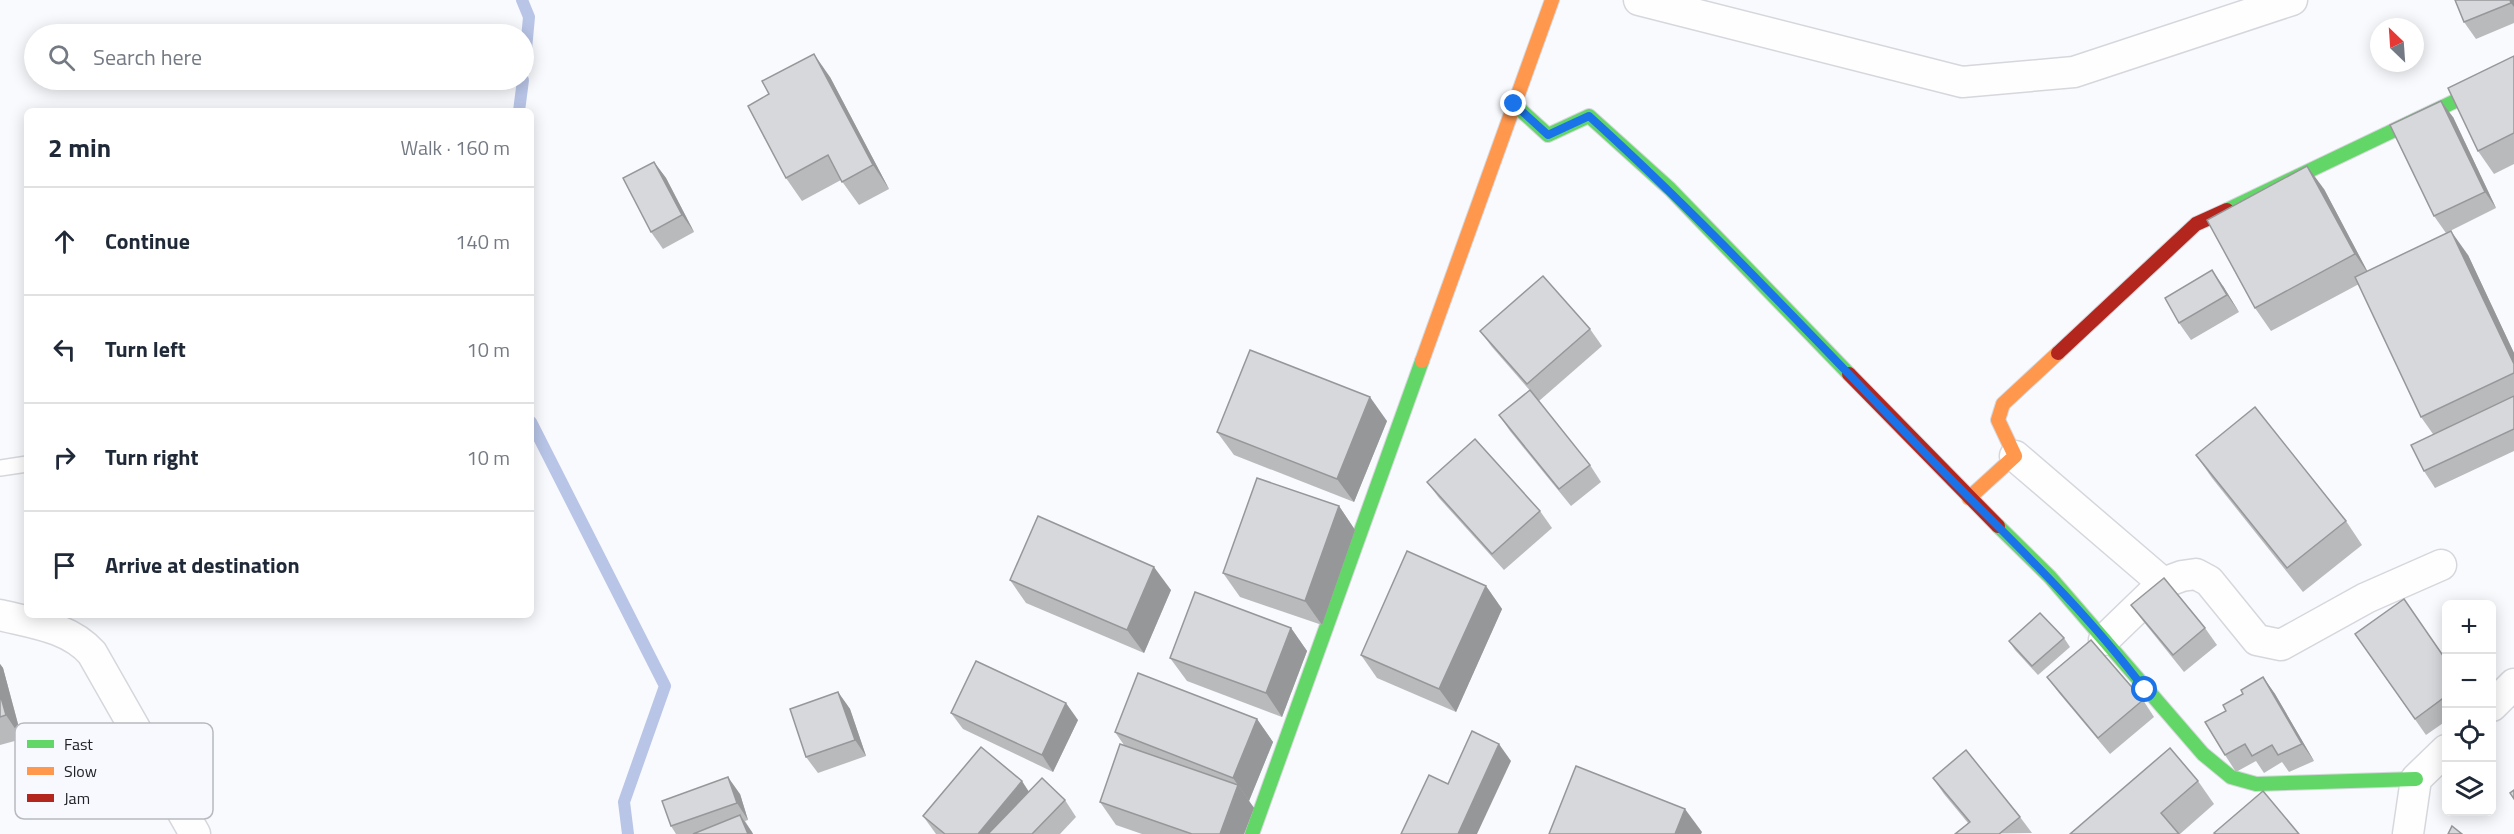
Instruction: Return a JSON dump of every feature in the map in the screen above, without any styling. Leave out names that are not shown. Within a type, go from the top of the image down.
[{"type":"street","points":[[1252,834],[1552,0]]},
{"type":"street","points":[[1639,0],[1962,82],[2074,72],[2292,0]]},
{"type":"street","points":[[2163,583],[2015,456],[1998,420],[2003,404],[2196,224],[2514,73]]},
{"type":"street","points":[[1514,104],[1548,135],[1589,116],[1670,189],[1969,498],[2050,577],[2203,754],[2230,777],[2256,784],[2416,779]]},
{"type":"street","points":[[1969,498],[2015,456]]},
{"type":"street","points":[[2104,640],[2163,583],[2196,574],[2209,581],[2257,640],[2281,645],[2366,598],[2441,565]]},
{"type":"street","points":[[0,615],[50,627],[81,640],[92,653],[132,723]]},
{"type":"street","points":[[2496,702],[2514,684]]},
{"type":"street","points":[[2408,834],[2416,779],[2442,754]]},
{"type":"street","points":[[186,819],[195,834]]},
{"type":"lane","points":[[0,468],[24,464]]},
{"type":"building","points":[[2455,0],[2510,0],[2511,3],[2464,22]]},
{"type":"building","points":[[814,54],[873,165],[842,182],[828,155],[786,178],[748,106],[769,94],[762,81]]},
{"type":"building","points":[[2514,56],[2514,133],[2478,151],[2448,88]]},
{"type":"building","points":[[2441,101],[2485,192],[2434,216],[2390,125]]},
{"type":"building","points":[[654,162],[682,215],[651,232],[623,178]]},
{"type":"building","points":[[2307,166],[2355,254],[2255,308],[2207,220]]},
{"type":"building","points":[[2451,231],[2514,364],[2514,373],[2421,417],[2355,277]]},
{"type":"building","points":[[2212,270],[2227,295],[2179,323],[2165,298]]},
{"type":"building","points":[[1543,276],[1590,329],[1527,384],[1480,331]]},
{"type":"building","points":[[1250,350],[1370,397],[1337,479],[1217,432]]},
{"type":"building","points":[[1530,390],[1590,465],[1559,489],[1499,415]]},
{"type":"building","points":[[2514,396],[2514,429],[2424,471],[2411,445]]},
{"type":"building","points":[[2255,407],[2346,521],[2287,568],[2196,455]]},
{"type":"building","points":[[1475,439],[1540,511],[1492,554],[1427,482]]},
{"type":"building","points":[[1257,478],[1339,506],[1305,601],[1223,573]]},
{"type":"building","points":[[1038,516],[1154,567],[1127,630],[1010,580]]},
{"type":"building","points":[[1407,551],[1486,586],[1439,689],[1361,655]]},
{"type":"building","points":[[2164,578],[2205,628],[2173,655],[2131,605]]},
{"type":"building","points":[[1195,592],[1291,628],[1266,693],[1170,658]]},
{"type":"building","points":[[2404,599],[2442,654],[2442,699],[2415,719],[2355,634]]},
{"type":"building","points":[[2040,613],[2064,638],[2032,666],[2009,641]]},
{"type":"building","points":[[2091,640],[2143,700],[2098,738],[2047,677]]},
{"type":"building","points":[[976,661],[1066,703],[1042,755],[951,713]]},
{"type":"building","points":[[1138,673],[1257,719],[1233,778],[1115,732]]},
{"type":"building","points":[[2263,677],[2302,744],[2278,755],[2272,745],[2252,756],[2245,744],[2225,755],[2205,722],[2226,711],[2223,705],[2243,694],[2241,690]]},
{"type":"building","points":[[838,692],[855,740],[806,757],[790,709]]},
{"type":"building","points":[[0,694],[6,715],[0,717]]},
{"type":"building","points":[[1472,731],[1499,744],[1458,834],[1401,834],[1429,775],[1448,784]]},
{"type":"building","points":[[1120,744],[1238,785],[1220,834],[1192,834],[1100,802]]},
{"type":"building","points":[[981,747],[1022,781],[978,834],[945,834],[923,816]]},
{"type":"building","points":[[2170,748],[2198,781],[2161,813],[2179,834],[2070,834]]},
{"type":"building","points":[[1966,750],[2020,817],[1999,834],[1955,834],[1970,822],[1933,778]]},
{"type":"building","points":[[1576,766],[1685,809],[1675,834],[1549,834]]},
{"type":"building","points":[[728,777],[737,803],[671,826],[662,801]]},
{"type":"building","points":[[1042,778],[1065,800],[1032,834],[988,834]]},
{"type":"building","points":[[2263,791],[2299,834],[2214,833]]},
{"type":"building","points":[[740,815],[748,834],[693,834]]},
{"type":"building","points":[[2452,826],[2462,834],[2448,834]]},
{"type":"waterway","points":[[522,0],[529,17],[528,24]]},
{"type":"waterway","points":[[519,108],[522,90]]},
{"type":"waterway","points":[[534,428],[665,686],[624,802],[628,834]]},
{"type":"traffic: fast","points":[[2227,210],[2514,73]]},
{"type":"traffic: fast","points":[[1514,104],[1548,135],[1589,116],[1670,189],[1849,374]]},
{"type":"traffic: fast","points":[[1252,834],[1422,361]]},
{"type":"traffic: fast","points":[[1998,526],[2050,577],[2203,754],[2231,777],[2256,784],[2416,779]]},
{"type":"traffic: slow","points":[[1422,361],[1552,0]]},
{"type":"traffic: slow","points":[[1969,498],[2015,456],[1998,420],[2003,404],[2058,353]]},
{"type":"traffic: jam","points":[[2058,353],[2196,224],[2227,210]]},
{"type":"traffic: jam","points":[[1849,374],[1998,526]]},
{"type":"route","points":[[1514,104],[1548,135],[1589,116],[1670,189],[1969,498],[2050,577],[2124,662],[2145,690]]}]
